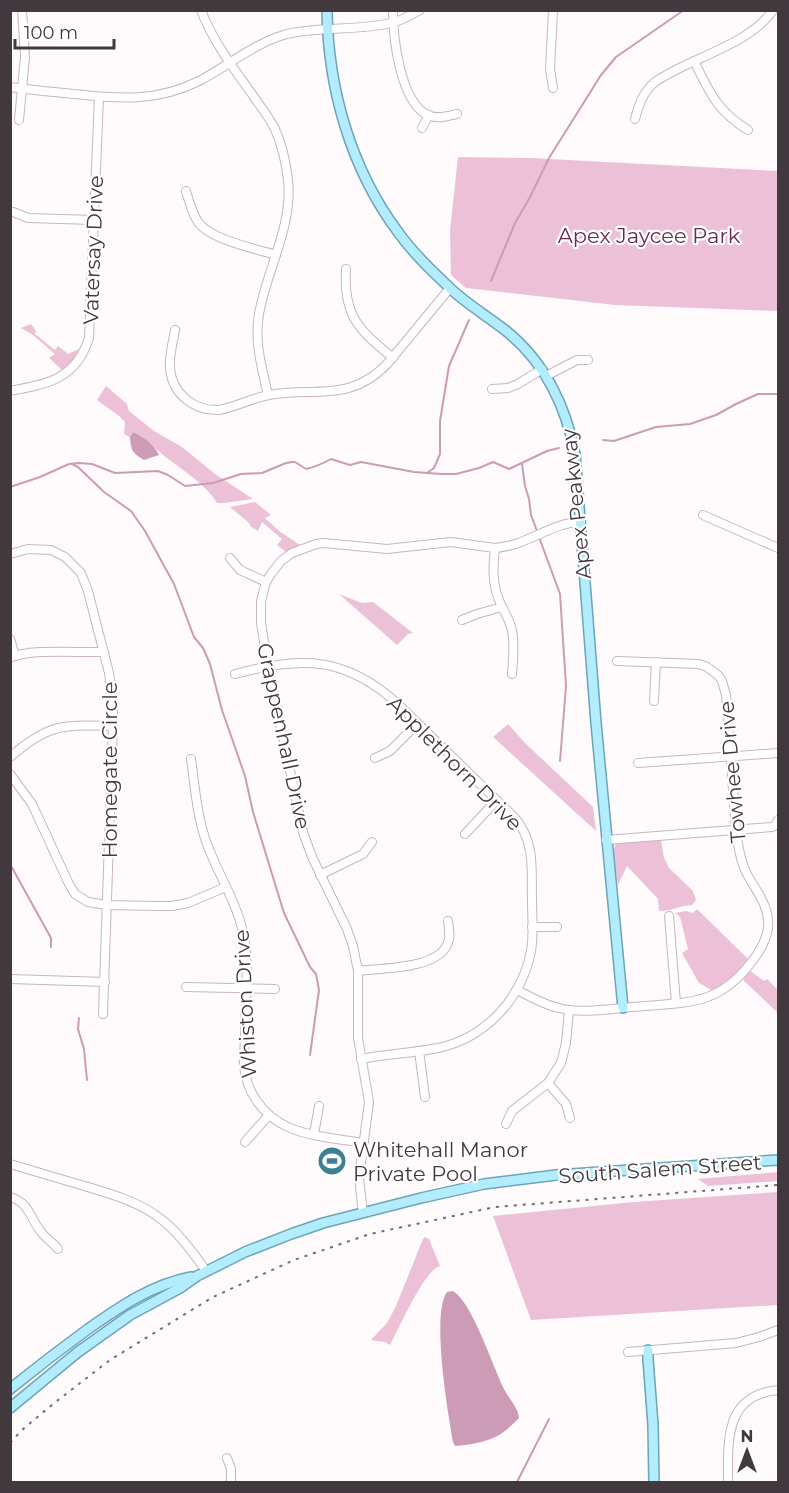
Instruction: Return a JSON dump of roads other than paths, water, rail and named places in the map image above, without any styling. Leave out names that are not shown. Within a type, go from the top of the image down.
[{"type":"main road","name":"Apex Peakway","points":[[327,10],[329,56],[338,101],[350,142],[377,201],[412,250],[450,288],[521,343],[544,372],[569,426],[575,454],[606,840],[623,1008]]},
{"type":"main road","name":"South Salem Street","points":[[10,1408],[78,1352],[130,1316],[201,1274],[246,1252],[324,1223],[484,1184],[556,1175],[778,1160]]},
{"type":"main road","name":"South Salem Street","points":[[10,1389],[126,1302],[171,1281],[201,1274]]},
{"type":"main road","points":[[648,1350],[654,1482]]},
{"type":"street","points":[[19,120],[25,57],[22,10]]},
{"type":"street","points":[[201,10],[230,62],[270,121],[283,153],[289,182],[284,228],[259,312],[260,358],[268,395]]},
{"type":"street","points":[[393,10],[395,49],[404,81],[414,101],[429,116],[441,117],[457,114]]},
{"type":"street","points":[[10,87],[99,97],[141,98],[164,94],[196,83],[251,50],[279,37],[303,31],[393,23],[420,10]]},
{"type":"street","points":[[553,10],[550,69],[553,88]]},
{"type":"street","points":[[635,119],[641,99],[650,86],[661,78],[755,30],[772,10]]},
{"type":"street","points":[[694,62],[718,106],[748,130]]},
{"type":"street","name":"Vatersay Drive","points":[[10,390],[44,384],[62,376],[76,364],[89,338],[99,97]]},
{"type":"street","points":[[422,128],[429,116]]},
{"type":"street","points":[[186,190],[194,215],[202,228],[220,238],[276,255]]},
{"type":"street","points":[[13,212],[28,218],[94,220]]},
{"type":"street","points":[[346,269],[346,297],[355,320],[369,339],[393,358]]},
{"type":"street","points":[[175,330],[170,373],[178,391],[188,402],[202,409],[219,410],[268,395],[335,391],[351,387],[373,376],[393,358],[450,288]]},
{"type":"street","points":[[492,389],[508,388],[577,360],[588,360]]},
{"type":"street","points":[[703,515],[778,548]]},
{"type":"street","name":"Grappenhall Drive","points":[[363,1213],[359,1178],[369,1102],[358,1038],[358,971],[347,929],[320,875],[303,832],[268,667],[260,614],[266,582],[275,568],[287,557],[297,550],[316,544],[387,549],[451,542],[495,548],[524,542],[565,524],[581,522]]},
{"type":"street","points":[[495,548],[493,581],[510,622],[513,636],[512,674]]},
{"type":"street","name":"Homegate Circle","points":[[10,554],[28,549],[43,549],[58,553],[75,566],[84,580],[112,688],[113,726],[104,1014]]},
{"type":"street","points":[[231,558],[240,570],[266,582]]},
{"type":"street","points":[[462,620],[502,606]]},
{"type":"street","points":[[10,639],[13,657],[31,652],[104,652]]},
{"type":"street","name":"Towhee Drive","points":[[517,990],[549,1005],[569,1010],[623,1008],[706,999],[724,990],[746,970],[759,954],[766,936],[767,912],[741,861],[736,830],[726,695],[722,681],[707,667],[699,664],[618,661]]},
{"type":"street","points":[[654,701],[656,662]]},
{"type":"street","name":"Applethorn Drive","points":[[235,674],[289,663],[312,663],[351,672],[368,681],[385,692],[418,723],[522,826],[530,843],[531,953],[517,990],[506,1006],[474,1034],[451,1044],[361,1059]]},
{"type":"street","points":[[375,758],[390,751],[418,723]]},
{"type":"street","points":[[10,757],[37,736],[55,728],[72,725],[113,726]]},
{"type":"street","points":[[638,763],[778,753]]},
{"type":"street","name":"Whiston Drive","points":[[191,759],[203,831],[212,857],[237,909],[244,934],[246,956],[244,1065],[248,1083],[255,1098],[268,1115],[288,1127],[364,1143]]},
{"type":"street","points":[[10,774],[36,812],[71,889],[88,902],[107,905],[181,905],[226,887]]},
{"type":"street","points":[[465,834],[496,801]]},
{"type":"street","points":[[606,840],[772,827],[778,820]]},
{"type":"street","points":[[320,875],[363,854],[372,842]]},
{"type":"street","points":[[669,916],[676,1003]]},
{"type":"street","points":[[358,971],[418,964],[432,960],[447,945],[448,921]]},
{"type":"street","points":[[532,927],[557,927]]},
{"type":"street","points":[[10,979],[105,982]]},
{"type":"street","points":[[186,987],[275,989]]},
{"type":"street","points":[[506,1124],[512,1111],[548,1083],[557,1070],[564,1054],[569,1010]]},
{"type":"street","points":[[419,1051],[425,1097]]},
{"type":"street","points":[[548,1083],[566,1104],[570,1118]]},
{"type":"street","points":[[314,1134],[319,1106]]},
{"type":"street","points":[[245,1142],[268,1115]]},
{"type":"street","points":[[10,1164],[104,1192],[135,1203],[149,1211],[162,1219],[187,1244],[201,1274]]},
{"type":"street","points":[[10,1197],[23,1203],[40,1231],[58,1249]]},
{"type":"street","points":[[628,1352],[736,1343],[778,1330]]},
{"type":"street","points":[[728,1482],[729,1436],[735,1416],[756,1396],[778,1390]]},
{"type":"street","points":[[227,1458],[231,1469],[231,1482]]},
{"type":"waterway","points":[[491,281],[515,223],[549,158],[601,75],[616,57],[684,10]]},
{"type":"waterway","points":[[427,473],[434,468],[440,454],[440,421],[449,366],[469,320]]},
{"type":"waterway","points":[[603,440],[614,441],[656,427],[690,424],[716,415],[758,394],[778,394]]},
{"type":"waterway","points":[[10,487],[69,464],[79,463],[92,464],[115,473],[158,471],[185,486],[213,483],[241,474],[262,473],[292,462],[306,469],[331,459],[350,465],[361,462],[414,472],[441,474],[456,474],[493,462],[509,469],[547,451],[559,448]]},
{"type":"waterway","points":[[72,464],[104,492],[131,511],[145,531],[174,584],[194,637],[203,648],[210,664],[284,913],[310,967],[316,974],[319,990],[310,1055]]},
{"type":"waterway","points":[[522,464],[531,515],[537,531]]},
{"type":"waterway","points":[[539,537],[560,594],[566,686],[560,761]]},
{"type":"waterway","points":[[10,864],[51,938],[51,947]]},
{"type":"waterway","points":[[79,1018],[78,1029],[84,1049],[87,1080]]},
{"type":"waterway","points":[[517,1482],[549,1419]]},
{"type":"railway","points":[[10,1443],[53,1404],[110,1360],[213,1297],[294,1260],[370,1234],[495,1207],[778,1185]]},
{"type":"place","name":"Whitehall Manor Private Pool","points":[[332,1161]]},
{"type":"park label","name":"Apex Jaycee Park","points":[[649,235]]}]
